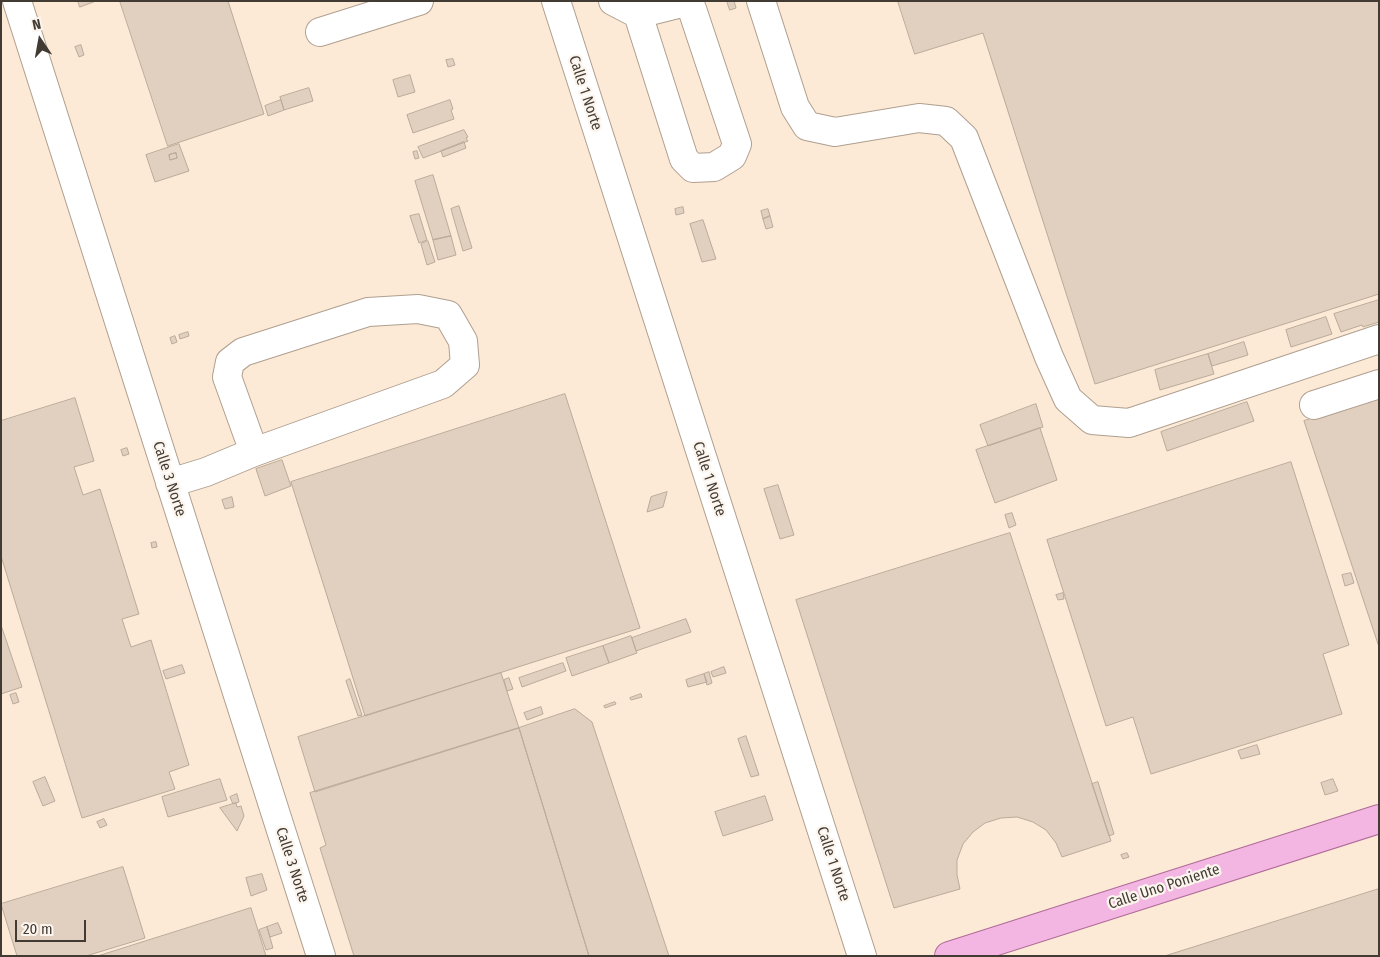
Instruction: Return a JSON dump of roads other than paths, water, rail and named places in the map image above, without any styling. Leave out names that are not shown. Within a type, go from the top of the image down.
[{"type":"main road","name":"Calle Uno Poniente","points":[[949,956],[1379,819]]},
{"type":"street","name":"Calle 3 Norte","points":[[17,1],[320,956]]},
{"type":"street","points":[[320,32],[418,1]]},
{"type":"street","points":[[613,1],[638,14],[682,3],[689,4],[737,144],[732,156],[714,167],[693,168],[684,158],[638,14]]},
{"type":"street","points":[[762,1],[795,107],[807,126],[835,132],[919,118],[946,121],[964,138],[1046,348],[1068,399],[1092,420],[1129,423],[1379,339]]},
{"type":"street","name":"Calle 1 Norte","points":[[561,3],[862,956]]},
{"type":"street","points":[[170,484],[443,384],[465,365],[463,341],[448,315],[418,309],[368,312],[243,352],[230,362],[227,377],[254,452]]},
{"type":"street","points":[[1314,405],[1379,384]]}]
